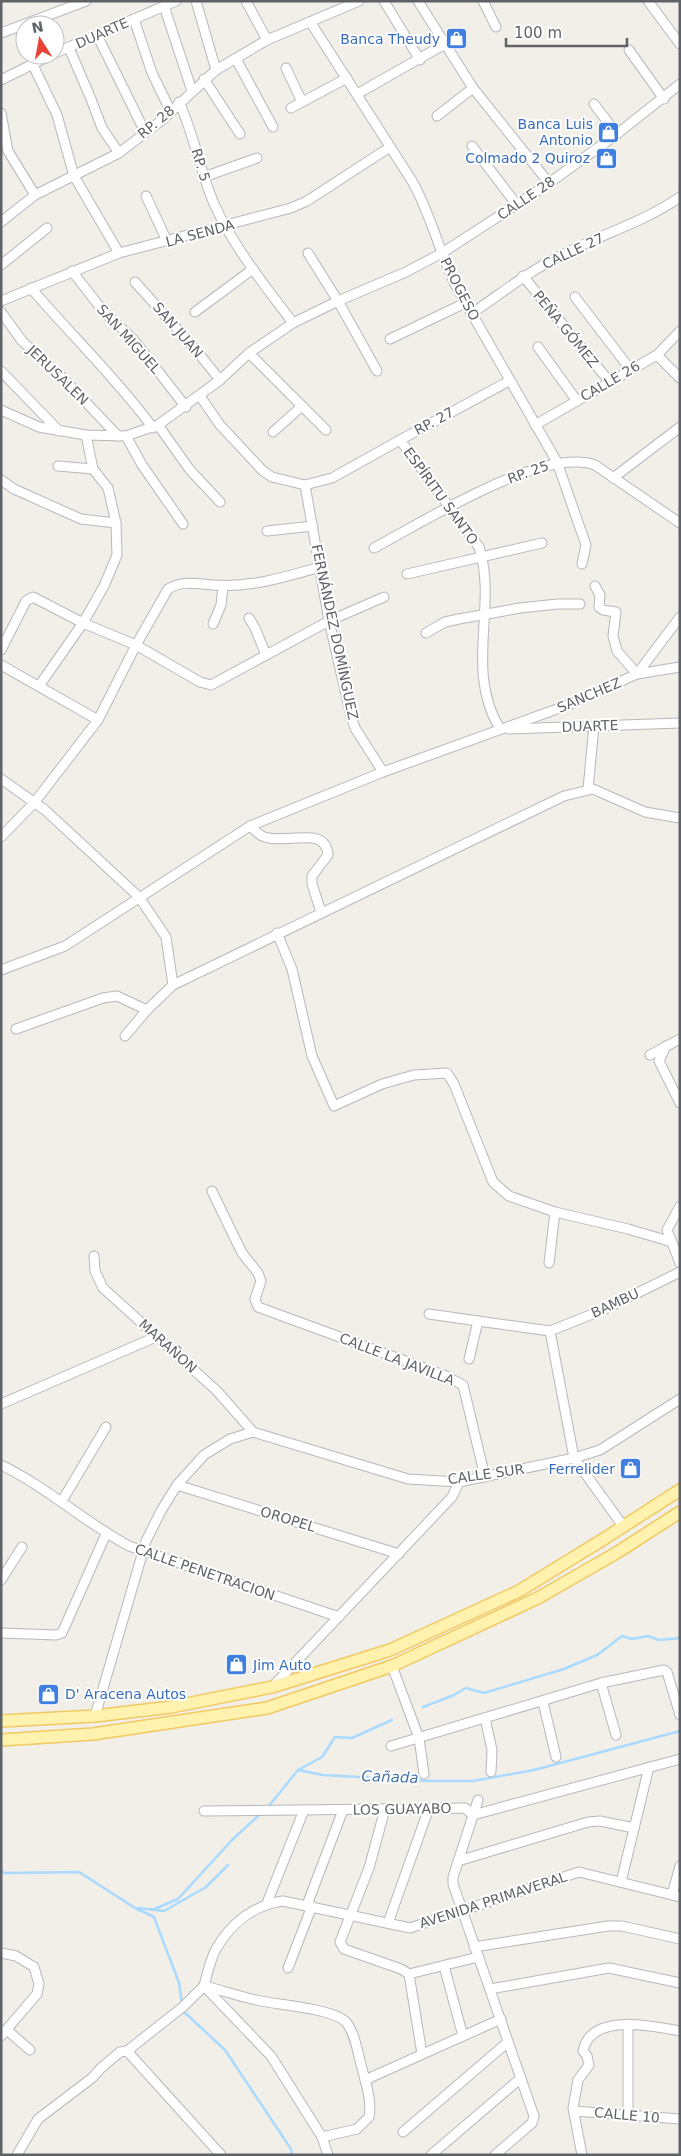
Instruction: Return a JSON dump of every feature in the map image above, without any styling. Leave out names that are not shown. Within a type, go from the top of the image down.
[{"type":"main road","points":[[1,1721],[95,1716],[171,1707],[272,1687],[390,1650],[519,1591],[680,1490]]},
{"type":"main road","points":[[1,1740],[93,1734],[267,1708],[392,1666],[538,1598],[618,1552],[680,1512]]},
{"type":"street","points":[[1,33],[86,1]]},
{"type":"street","name":"DUARTE","points":[[65,49],[176,1]]},
{"type":"street","points":[[196,1],[216,70]]},
{"type":"street","points":[[246,1],[266,40]]},
{"type":"street","points":[[384,1],[420,60]]},
{"type":"street","points":[[418,1],[474,88],[549,183]]},
{"type":"street","points":[[483,1],[496,27]]},
{"type":"street","points":[[648,1],[680,44]]},
{"type":"street","name":"RP. 28","points":[[1,222],[35,195],[119,153],[162,120],[170,110],[216,70],[266,40],[311,23],[355,2]]},
{"type":"street","points":[[164,6],[192,91]]},
{"type":"street","points":[[134,19],[152,73],[170,110]]},
{"type":"street","name":"PROGESO","points":[[311,23],[358,94],[420,196],[445,264],[465,303],[557,462],[586,545],[582,564]]},
{"type":"street","points":[[97,35],[144,132]]},
{"type":"street","points":[[358,94],[445,44]]},
{"type":"street","points":[[69,48],[92,99],[102,128],[119,153]]},
{"type":"street","points":[[629,50],[664,99]]},
{"type":"street","points":[[236,59],[273,126]]},
{"type":"street","points":[[1,80],[28,65]]},
{"type":"street","points":[[33,65],[57,115],[74,176],[119,253]]},
{"type":"street","points":[[286,68],[302,102]]},
{"type":"street","points":[[291,108],[347,78]]},
{"type":"street","points":[[204,79],[240,134]]},
{"type":"street","name":"CALLE 28","points":[[1,410],[39,427],[59,432],[86,435],[122,436],[156,426],[186,407],[220,380],[249,353],[293,324],[338,301],[406,272],[442,253],[517,205],[617,134],[664,99],[680,84]]},
{"type":"street","points":[[438,116],[474,88]]},
{"type":"street","name":"RP. 5","points":[[179,102],[190,125],[204,177],[216,208],[253,269],[293,324]]},
{"type":"street","points":[[594,104],[617,134]]},
{"type":"street","points":[[1,113],[8,151],[35,195]]},
{"type":"street","points":[[472,146],[517,205]]},
{"type":"street","name":"LA SENDA","points":[[1,301],[119,253],[291,208],[307,201],[390,147]]},
{"type":"street","points":[[204,177],[256,158]]},
{"type":"street","points":[[146,196],[167,241]]},
{"type":"street","name":"CALLE 27","points":[[471,314],[523,276],[565,253],[630,226],[658,212],[680,197]]},
{"type":"street","points":[[1,265],[48,228]]},
{"type":"street","points":[[308,253],[338,301],[377,371]]},
{"type":"street","points":[[195,312],[253,269]]},
{"type":"street","name":"SAN MIGUEL","points":[[72,271],[103,311],[133,340],[186,407]]},
{"type":"street","name":"PEÑA GÓMEZ","points":[[523,276],[610,382]]},
{"type":"street","name":"SAN JUAN","points":[[135,282],[196,350],[220,380]]},
{"type":"street","points":[[31,288],[62,325],[156,426],[190,470],[220,502]]},
{"type":"street","points":[[574,297],[630,369]]},
{"type":"street","points":[[390,339],[465,303]]},
{"type":"street","name":"JERUSALEN","points":[[1,312],[22,341],[60,375],[122,436],[183,524]]},
{"type":"street","name":"CALLE 26","points":[[535,425],[657,355],[680,331]]},
{"type":"street","points":[[538,347],[577,401]]},
{"type":"street","points":[[249,353],[326,430]]},
{"type":"street","points":[[657,355],[680,378]]},
{"type":"street","points":[[1,370],[59,432]]},
{"type":"street","name":"RP. 27","points":[[305,485],[332,478],[509,382]]},
{"type":"street","points":[[200,396],[220,426],[263,471],[272,477],[305,485]]},
{"type":"street","points":[[272,432],[302,406]]},
{"type":"street","points":[[613,478],[680,427]]},
{"type":"street","points":[[39,686],[83,623],[104,586],[117,555],[116,524],[108,488],[93,469],[86,435]]},
{"type":"street","name":"ESPÍRITU SANTO","points":[[400,440],[479,547],[482,556],[485,592],[482,659],[487,702],[500,729]]},
{"type":"street","name":"RP. 25","points":[[374,548],[529,469],[557,462],[583,461],[595,465],[680,523]]},
{"type":"street","points":[[58,466],[93,469]]},
{"type":"street","points":[[1,480],[14,489],[81,519],[116,524]]},
{"type":"street","name":"FERNÁNDEZ DOMÍNGUEZ","points":[[305,485],[329,622],[355,728],[383,772]]},
{"type":"street","points":[[267,531],[312,526]]},
{"type":"street","points":[[407,574],[542,543]]},
{"type":"street","points":[[1,837],[34,803],[98,720],[136,645],[168,589],[175,584],[184,583],[223,586],[271,582],[320,567]]},
{"type":"street","points":[[213,624],[221,605],[223,586]]},
{"type":"street","points":[[595,586],[600,595],[600,607],[603,610],[616,612],[613,636],[617,651],[637,674],[680,617]]},
{"type":"street","points":[[1,650],[26,601],[33,597],[83,623],[136,645],[200,682],[211,685],[329,622],[384,597]]},
{"type":"street","points":[[426,633],[445,622],[520,608],[580,604]]},
{"type":"street","points":[[249,618],[256,628],[266,656]]},
{"type":"street","points":[[1,665],[98,720]]},
{"type":"street","name":"SANCHEZ","points":[[1,970],[66,946],[250,826],[383,772],[568,705],[637,674],[680,667]]},
{"type":"street","name":"DUARTE","points":[[500,729],[680,723]]},
{"type":"street","points":[[588,789],[594,726]]},
{"type":"street","points":[[1,779],[34,803],[140,897],[166,937],[173,984]]},
{"type":"street","points":[[125,1036],[173,984],[564,796],[588,789],[600,790],[616,800],[645,812],[680,818]]},
{"type":"street","points":[[250,826],[262,836],[290,840],[308,837],[322,839],[328,846],[328,855],[312,876],[312,884],[321,912]]},
{"type":"street","points":[[277,933],[292,969],[312,1056],[334,1106],[382,1084],[414,1075],[447,1073],[454,1084],[493,1182],[510,1196],[556,1212],[628,1228],[672,1242]]},
{"type":"street","points":[[16,1028],[103,998],[117,996],[147,1010]]},
{"type":"street","points":[[650,1055],[680,1039]]},
{"type":"street","points":[[666,1046],[659,1061],[680,1103]]},
{"type":"street","name":"CALLE LA JAVILLA","points":[[212,1191],[242,1253],[261,1281],[255,1299],[258,1307],[463,1385],[485,1477]]},
{"type":"street","points":[[680,1206],[667,1230],[680,1263]]},
{"type":"street","points":[[549,1263],[556,1212]]},
{"type":"street","name":"MARAÑON","points":[[94,1256],[95,1271],[104,1288],[217,1390],[253,1432]]},
{"type":"street","name":"BAMBU","points":[[550,1331],[605,1309],[680,1272]]},
{"type":"street","points":[[429,1314],[550,1331],[574,1458],[623,1526]]},
{"type":"street","points":[[469,1359],[478,1321]]},
{"type":"street","points":[[1,1404],[158,1336]]},
{"type":"street","name":"CALLE SUR","points":[[253,1432],[408,1479],[459,1482],[574,1458],[600,1450],[680,1399]]},
{"type":"street","points":[[62,1501],[106,1427]]},
{"type":"street","points":[[95,1716],[146,1541],[178,1485],[204,1455],[230,1439],[253,1432]]},
{"type":"street","name":"CALLE PENETRACION","points":[[1,1465],[25,1477],[62,1501],[106,1534],[143,1553],[339,1617]]},
{"type":"street","points":[[272,1687],[452,1497],[459,1482]]},
{"type":"street","name":"OROPEL","points":[[178,1485],[399,1554]]},
{"type":"street","points":[[1,1633],[56,1635],[62,1633],[106,1534]]},
{"type":"street","points":[[1,1580],[22,1547]]},
{"type":"street","points":[[392,1666],[419,1738],[424,1774]]},
{"type":"street","points":[[391,1746],[543,1702],[601,1683],[664,1670],[667,1672],[680,1715]]},
{"type":"street","points":[[601,1683],[616,1735]]},
{"type":"street","points":[[543,1702],[556,1757]]},
{"type":"street","points":[[485,1718],[492,1750],[491,1772]]},
{"type":"street","points":[[473,1815],[680,1759]]},
{"type":"street","points":[[621,1882],[649,1767]]},
{"type":"street","points":[[478,1800],[453,1877],[453,1884],[534,2116],[534,2120],[495,2155]]},
{"type":"street","points":[[388,1923],[429,1808]]},
{"type":"street","name":"LOS GUAYABO","points":[[204,1811],[465,1808],[473,1815]]},
{"type":"street","points":[[385,1809],[369,1868],[340,1942],[343,1947],[401,1968],[409,1974],[422,2054]]},
{"type":"street","points":[[267,1903],[304,1810]]},
{"type":"street","points":[[288,1968],[343,1810]]},
{"type":"street","points":[[458,1861],[588,1822],[600,1821],[634,1828]]},
{"type":"street","points":[[676,1896],[680,1866]]},
{"type":"street","name":"AVENIDA PRIMAVERAL","points":[[204,1986],[215,1950],[231,1928],[251,1910],[267,1903],[283,1901],[309,1905],[410,1928],[579,1872],[676,1896]]},
{"type":"street","points":[[474,1947],[608,1926],[622,1926],[680,1939]]},
{"type":"street","points":[[1,1953],[16,1956],[34,1967],[39,1984],[37,1994],[4,2033],[30,2050]]},
{"type":"street","points":[[409,1974],[478,1957]]},
{"type":"street","points":[[444,1966],[463,2036]]},
{"type":"street","points":[[490,1988],[609,1968],[680,1984]]},
{"type":"street","points":[[18,2155],[38,2119],[92,2078],[120,2052],[127,2051],[176,2013],[204,1986]]},
{"type":"street","points":[[204,1986],[255,2000],[326,2012],[347,2022],[365,2080],[370,2109],[369,2117],[357,2128],[322,2137]]},
{"type":"street","points":[[204,1986],[271,2056],[322,2137],[328,2155]]},
{"type":"street","points":[[365,2080],[500,2019]]},
{"type":"street","points":[[582,2155],[573,2108],[578,2080],[588,2064],[587,2056],[583,2051],[584,2045],[599,2031],[628,2024],[680,2031]]},
{"type":"street","points":[[628,2024],[628,2116]]},
{"type":"street","points":[[403,2132],[508,2042]]},
{"type":"street","points":[[127,2051],[221,2155]]},
{"type":"street","points":[[431,2155],[521,2078]]},
{"type":"street","name":"CALLE 10","points":[[574,2111],[680,2119]]},
{"type":"waterway","points":[[423,1707],[454,1695],[466,1688],[484,1693],[564,1669],[597,1655],[622,1636],[632,1639],[648,1636],[659,1640],[680,1638]]},
{"type":"waterway","points":[[298,1770],[322,1757],[335,1737],[352,1738],[392,1720]]},
{"type":"waterway","name":"Cañada","points":[[268,1807],[298,1770],[323,1775],[429,1781],[473,1781],[534,1770],[680,1731]]},
{"type":"waterway","name":"Cañada","points":[[152,1910],[178,1899],[232,1840],[260,1814]]},
{"type":"waterway","points":[[138,1908],[164,1911],[206,1887],[228,1865]]},
{"type":"waterway","name":"Cañada","points":[[1,1870],[4,1873],[79,1872],[135,1908],[154,1917],[179,1983],[182,2004]]},
{"type":"waterway","name":"Cañada","points":[[182,2010],[225,2050],[291,2149],[292,2155]]},
{"type":"place","name":"Banca Theudy","points":[[456,39]]},
{"type":"place","name":"Banca Luis Antonio","points":[[609,132]]},
{"type":"place","name":"Colmado 2 Quiroz","points":[[606,158]]},
{"type":"place","name":"Ferrelider","points":[[631,1469]]},
{"type":"place","name":"Jim Auto","points":[[237,1665]]},
{"type":"place","name":"D' Aracena Autos","points":[[49,1694]]}]
